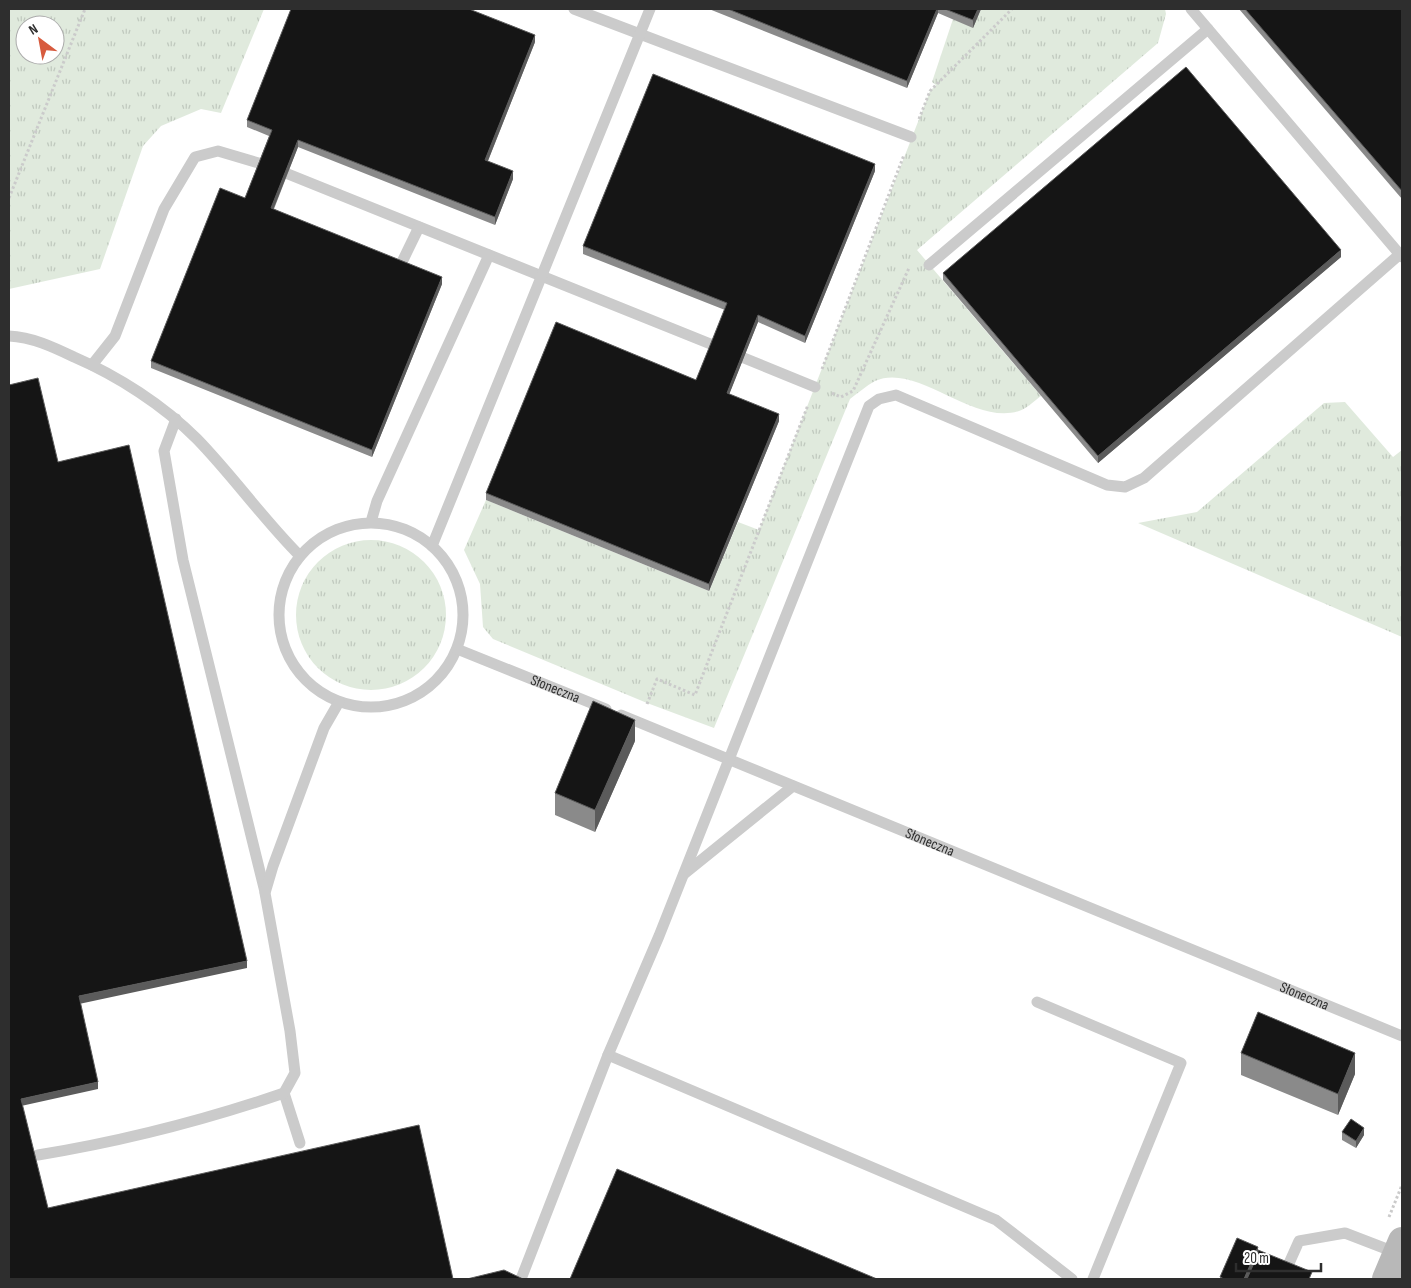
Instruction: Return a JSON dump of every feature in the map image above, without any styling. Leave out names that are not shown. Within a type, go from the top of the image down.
[{"type":"street","points":[[1386,1279],[1400,1247]]},
{"type":"lane","points":[[574,9],[911,138]]},
{"type":"lane","points":[[432,546],[543,277],[650,9]]},
{"type":"lane","points":[[521,1279],[608,1055],[683,875],[869,406],[879,399],[896,395],[1107,485],[1125,487],[1144,478],[1401,256],[1191,9]]},
{"type":"lane","points":[[929,265],[1208,29]]},
{"type":"lane","points":[[92,365],[115,336],[164,209],[195,157],[218,151],[262,164]]},
{"type":"lane","points":[[288,174],[714,345]]},
{"type":"lane","points":[[403,260],[419,227]]},
{"type":"lane","points":[[371,522],[378,501],[489,255]]},
{"type":"lane","points":[[9,336],[40,342],[92,365],[144,396],[176,419],[198,440],[277,533],[300,556]]},
{"type":"lane","points":[[744,358],[815,386]]},
{"type":"lane","points":[[38,1155],[110,1143],[160,1131],[284,1093],[295,1073],[290,1032],[265,893],[183,560],[164,451],[176,419]]},
{"type":"lane","points":[[371,522],[405,529],[432,546],[447,563],[458,582],[461,597],[463,627],[457,648],[445,671],[427,690],[404,702],[379,708],[353,706],[339,702],[329,698],[308,683],[292,664],[281,640],[278,615],[282,589],[292,566],[309,546],[330,532],[355,524],[371,522]]},
{"type":"lane","name":"Słoneczna","points":[[457,648],[1402,1036]]},
{"type":"lane","points":[[265,893],[273,866],[324,728],[339,702]]},
{"type":"lane","points":[[683,875],[793,786]]},
{"type":"lane","points":[[1037,1002],[1181,1063],[1092,1279]]},
{"type":"lane","points":[[608,1055],[996,1220],[1072,1279]]},
{"type":"lane","points":[[284,1093],[300,1144]]},
{"type":"lane","points":[[1282,1279],[1299,1241],[1344,1233],[1400,1247]]},
{"type":"path","points":[[9,198],[85,9]]},
{"type":"green space","points":[[9,9],[264,9],[221,113],[201,109],[161,126],[143,146],[100,269],[9,289]]},
{"type":"green space","points":[[981,9],[1165,9],[1166,14],[1158,43],[917,250],[1041,396],[1022,410],[1001,413],[983,410],[909,380],[891,377],[875,381],[850,399],[714,728],[647,703],[493,639],[483,627],[480,584],[464,550],[486,500],[709,591],[738,522],[759,530],[930,91],[936,85],[932,82],[953,19],[973,27]]},
{"type":"green space","points":[[1345,402],[1393,457],[1402,450],[1402,637],[1138,523],[1197,512],[1324,403]]},
{"type":"green space","points":[[371,540],[386,541],[400,546],[424,562],[440,586],[445,600],[445,630],[440,644],[424,668],[400,684],[386,689],[371,690],[356,689],[342,684],[318,668],[302,644],[297,630],[296,615],[297,600],[302,586],[318,562],[342,546],[356,541]]},
{"type":"building","points":[[291,9],[469,9],[535,35],[485,160],[513,171],[495,217],[298,140],[271,208],[442,277],[372,450],[151,361],[220,188],[245,198],[272,130],[247,120]]},
{"type":"building","points":[[728,9],[937,9],[907,81]]},
{"type":"building","points":[[945,9],[978,9],[973,20]]},
{"type":"building","points":[[1245,9],[1402,9],[1402,191]]},
{"type":"building","points":[[1186,67],[1341,250],[1098,456],[943,273]]},
{"type":"building","points":[[653,74],[875,164],[805,336],[758,315],[727,393],[779,414],[709,584],[486,493],[556,322],[696,380],[727,303],[583,246]]},
{"type":"building","points":[[38,378],[58,462],[129,445],[247,961],[79,996],[98,1082],[21,1099],[48,1208],[419,1125],[453,1279],[9,1279],[9,385]]},
{"type":"building","points":[[593,701],[635,720],[595,810],[555,793]]},
{"type":"building","points":[[1258,1012],[1355,1053],[1338,1094],[1241,1053]]},
{"type":"building","points":[[1351,1119],[1364,1128],[1356,1141],[1342,1132]]},
{"type":"building","points":[[617,1169],[877,1279],[570,1279]]},
{"type":"building","points":[[1237,1238],[1258,1247],[1244,1279],[1224,1279],[1220,1277]]},
{"type":"building","points":[[1258,1250],[1312,1272],[1309,1279],[1247,1279]]},
{"type":"building","points":[[504,1270],[523,1279],[467,1279]]}]
